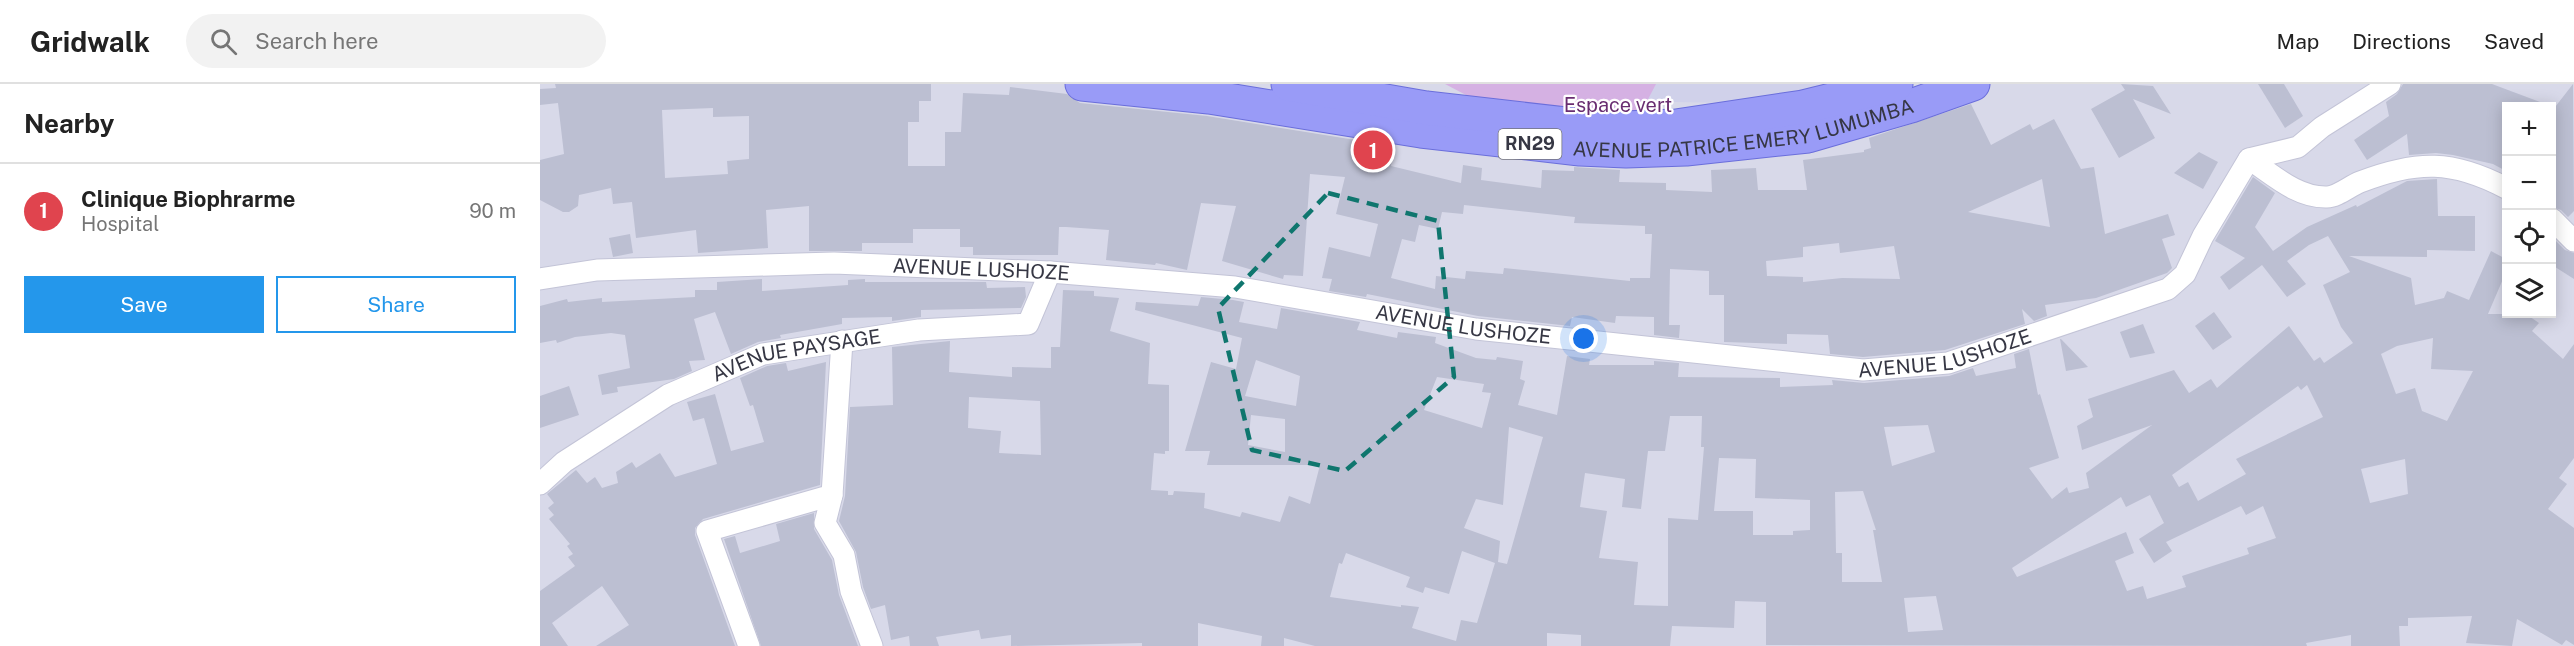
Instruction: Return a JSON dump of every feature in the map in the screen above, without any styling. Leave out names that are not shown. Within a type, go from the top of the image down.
[{"type":"main road","name":"AVENUE PATRICE EMERY LUMUMBA","points":[[1082,84],[1210,91],[1421,131],[1580,149],[1686,149],[1806,121],[1911,106],[1973,84]]},
{"type":"main road","name":"AVENUE PATRICE EMERY LUMUMBA","points":[[1288,84],[1426,108],[1623,128],[1806,121],[1896,84]]},
{"type":"street","points":[[2249,159],[2298,147],[2322,127],[2390,84]]},
{"type":"street","points":[[2249,159],[2301,193],[2328,197],[2359,182],[2408,167],[2440,166],[2476,172],[2502,186]]},
{"type":"street","name":"AVENUE LUSHOZE","points":[[540,279],[597,270],[834,263],[1050,272],[1235,287],[1476,329],[1863,370],[1948,363],[2168,289],[2185,274],[2203,236],[2249,159]]},
{"type":"street","points":[[2556,223],[2574,241]]},
{"type":"street","name":"AVENUE PAYSAGE","points":[[540,484],[564,462],[668,395],[763,354],[919,330],[1028,324],[1050,272]]},
{"type":"street","points":[[842,341],[832,495],[825,523],[844,555],[851,591],[872,646]]},
{"type":"street","points":[[749,646],[707,531],[832,495]]},
{"type":"highlighted area","points":[[1328,193],[1438,221],[1454,377],[1345,471],[1252,450],[1218,308]]},
{"type":"shaded area","points":[[540,84],[2574,84],[2574,646],[540,646]]},
{"type":"shaded area","points":[[1505,84],[1864,84],[1789,104],[1614,101]]},
{"type":"green space","name":"Espace vert","points":[[1445,84],[1656,84],[1633,128],[1508,117]]},
{"type":"building","points":[[555,84],[931,84],[931,101],[919,101],[919,122],[908,122],[908,166],[945,166],[945,132],[961,132],[963,93],[1009,95],[1010,87],[1067,94],[1080,103],[1207,116],[1393,146],[1391,166],[1461,183],[1463,165],[1482,168],[1481,180],[1541,188],[1542,170],[1574,171],[1574,167],[1620,170],[1619,182],[1666,183],[1666,190],[1712,192],[1711,170],[1756,168],[1758,190],[1807,190],[1803,160],[1864,152],[1871,148],[1869,138],[1971,104],[1991,145],[2030,124],[2033,130],[2054,119],[2081,169],[2094,167],[2105,234],[2168,214],[2175,235],[2162,239],[2172,268],[2167,273],[2096,298],[2045,305],[2047,316],[2034,321],[2022,309],[2025,324],[1945,350],[1863,357],[1830,354],[1828,335],[1787,334],[1787,344],[1724,342],[1724,295],[1709,295],[1709,271],[1670,269],[1669,325],[1680,325],[1679,338],[1654,335],[1654,317],[1616,316],[1615,323],[1572,317],[1570,326],[1478,316],[1367,294],[1366,297],[1329,291],[1332,279],[1322,278],[1329,247],[1370,257],[1378,224],[1336,214],[1345,177],[1310,174],[1303,276],[1284,275],[1283,279],[1222,261],[1236,206],[1201,203],[1187,270],[1156,263],[1155,265],[1106,260],[1109,230],[1066,227],[1059,227],[1058,255],[973,255],[973,247],[960,247],[960,229],[913,229],[913,243],[862,243],[862,251],[809,251],[809,206],[766,210],[768,248],[698,253],[696,230],[636,238],[632,202],[613,204],[611,188],[579,195],[578,206],[569,212],[563,212],[540,200],[540,160],[564,154],[558,103],[540,105],[540,89],[556,88]],"holes":[[[713,108],[713,117],[749,116],[749,159],[727,161],[728,174],[665,178],[662,110]],[[2042,179],[2050,227],[1968,212]],[[1464,205],[1575,217],[1574,223],[1645,226],[1645,234],[1652,234],[1650,278],[1630,278],[1630,281],[1504,268],[1503,274],[1466,271],[1465,279],[1436,276],[1435,289],[1391,278],[1402,239],[1415,242],[1419,225],[1438,229],[1442,212],[1463,214]],[[1839,243],[1840,253],[1894,246],[1900,279],[1842,278],[1803,282],[1803,277],[1767,276],[1766,261],[1803,257],[1803,247]]]},
{"type":"building","points":[[2121,84],[2153,86],[2171,114],[2133,99],[2155,138],[2119,158],[2091,109],[2125,90]]},
{"type":"building","points":[[2258,84],[2284,84],[2303,116],[2285,128]]},
{"type":"building","points":[[2403,84],[2492,84],[2540,102],[2502,102],[2502,169],[2493,164],[2453,155],[2436,153],[2409,155],[2407,134],[2367,160],[2354,140],[2389,116],[2386,102],[2397,94]]},
{"type":"building","points":[[2573,84],[2574,211],[2568,217],[2556,208],[2556,106]]},
{"type":"building","points":[[2199,152],[2218,162],[2203,189],[2174,173]]},
{"type":"building","points":[[2253,177],[2275,193],[2255,227],[2273,251],[2307,227],[2356,205],[2357,207],[2407,181],[2437,179],[2438,216],[2475,216],[2475,251],[2427,250],[2427,257],[2349,256],[2411,278],[2415,305],[2444,298],[2447,291],[2469,300],[2491,251],[2502,257],[2502,281],[2488,314],[2502,314],[2502,318],[2532,318],[2539,323],[2532,331],[2563,359],[2574,344],[2574,458],[2559,478],[2567,484],[2548,509],[2574,528],[2574,645],[2566,640],[2562,645],[2517,619],[2512,646],[2466,643],[2472,616],[2408,618],[2408,626],[2399,626],[2400,646],[2351,646],[2351,635],[2306,643],[2307,646],[1766,645],[1766,602],[1735,601],[1734,628],[1672,626],[1670,646],[1581,646],[1581,635],[1547,633],[1547,646],[1315,646],[1284,638],[1284,646],[1261,646],[1262,636],[1198,623],[1198,646],[1142,646],[1142,643],[1011,646],[1011,635],[981,639],[979,630],[936,637],[939,646],[910,646],[909,636],[891,640],[885,605],[871,609],[863,587],[856,552],[839,521],[845,496],[850,407],[893,405],[892,347],[950,341],[949,372],[1012,377],[1012,367],[1051,368],[1051,347],[1060,347],[1063,290],[1094,291],[1094,296],[1119,298],[1110,331],[1150,343],[1148,384],[1169,385],[1169,451],[1165,451],[1165,454],[1154,453],[1151,490],[1168,491],[1168,495],[1173,495],[1174,491],[1205,493],[1204,508],[1240,517],[1242,512],[1280,522],[1289,496],[1310,504],[1320,465],[1207,465],[1210,451],[1185,451],[1211,362],[1236,369],[1242,338],[1135,310],[1136,302],[1198,306],[1201,297],[1233,300],[1244,302],[1239,322],[1277,329],[1281,308],[1360,322],[1357,330],[1397,338],[1398,332],[1436,337],[1435,343],[1476,358],[1496,360],[1497,357],[1523,361],[1520,379],[1525,381],[1518,405],[1557,415],[1567,356],[1590,359],[1589,365],[1654,365],[1654,361],[1679,363],[1678,377],[1780,378],[1780,387],[1833,385],[1832,380],[1864,383],[1949,376],[1973,368],[1976,376],[2016,368],[2014,354],[2029,349],[2038,395],[2040,394],[2059,458],[2029,468],[2052,499],[2067,487],[2069,493],[2089,488],[2086,473],[2152,425],[2082,450],[2077,426],[2093,417],[2088,399],[2174,370],[2189,393],[2211,379],[2217,388],[2289,326],[2314,361],[2320,357],[2324,363],[2353,343],[2341,327],[2323,285],[2350,272],[2328,236],[2309,245],[2287,261],[2306,284],[2287,297],[2262,265],[2229,290],[2220,277],[2245,258],[2215,241]],"holes":[[[2433,338],[2431,369],[2473,371],[2447,421],[2422,411],[2415,388],[2396,394],[2381,354],[2397,346]],[[1256,360],[1300,376],[1296,406],[1245,396]],[[1437,377],[1484,384],[1482,392],[1491,393],[1482,428],[1424,410]],[[2307,385],[2323,417],[2236,459],[2246,474],[2198,501],[2188,482],[2179,487],[2172,475],[2298,386],[2301,390]],[[969,397],[1040,401],[1041,455],[999,453],[1001,431],[968,428]],[[1251,415],[1285,419],[1285,452],[1248,445]],[[1670,416],[1702,416],[1701,447],[1704,447],[1698,520],[1668,518],[1668,606],[1634,605],[1638,562],[1599,558],[1607,511],[1580,507],[1585,473],[1625,479],[1622,507],[1641,509],[1648,451],[1665,451]],[[1928,425],[1935,452],[1892,466],[1884,427]],[[1509,427],[1543,437],[1507,564],[1498,562],[1500,541],[1464,528],[1476,499],[1503,505]],[[1719,458],[1756,459],[1755,498],[1810,500],[1810,530],[1793,531],[1793,535],[1753,535],[1753,511],[1714,511]],[[2405,459],[2408,494],[2370,503],[2361,469]],[[1863,491],[1876,530],[1873,530],[1882,582],[1842,582],[1842,553],[1836,553],[1835,492]],[[2150,495],[2164,523],[2139,539],[2154,563],[2172,551],[2166,542],[2241,506],[2246,515],[2263,506],[2276,538],[2247,548],[2249,554],[2182,576],[2186,587],[2147,599],[2143,586],[2127,591],[2115,561],[2134,553],[2126,532],[2017,577],[2012,568],[2121,497],[2126,507]],[[1462,551],[1495,563],[1477,623],[1461,620],[1456,641],[1412,628],[1419,607],[1401,605],[1401,607],[1330,597],[1339,563],[1342,564],[1346,553],[1410,577],[1406,587],[1423,593],[1425,587],[1449,594]],[[1936,596],[1943,630],[1908,632],[1904,598]]]},
{"type":"building","points":[[630,234],[633,253],[613,257],[609,238]]},
{"type":"building","points":[[2556,241],[2565,250],[2574,253],[2574,279],[2556,268]]},
{"type":"building","points":[[762,279],[762,291],[848,285],[848,280],[865,279],[865,282],[986,282],[987,288],[1025,287],[1026,297],[1021,308],[921,310],[921,317],[892,321],[892,317],[842,318],[842,324],[780,335],[781,338],[758,342],[731,354],[715,312],[694,319],[705,360],[689,361],[692,371],[674,379],[617,387],[618,392],[602,395],[598,375],[630,368],[625,335],[611,333],[575,337],[557,343],[556,340],[540,343],[540,306],[567,299],[568,302],[602,298],[602,302],[695,297],[695,290],[717,290],[717,282]]},
{"type":"building","points":[[2214,312],[2232,337],[2213,350],[2195,326]]},
{"type":"building","points":[[2143,324],[2155,353],[2130,358],[2120,332]]},
{"type":"building","points":[[2061,339],[2088,367],[2066,371]]},
{"type":"building","points":[[826,362],[820,485],[703,519],[695,528],[695,535],[735,646],[596,646],[629,625],[602,586],[552,623],[568,646],[540,646],[540,591],[575,566],[568,557],[573,554],[567,546],[570,544],[549,519],[554,515],[548,508],[554,503],[547,494],[576,470],[587,483],[595,477],[602,488],[618,483],[616,472],[632,462],[636,468],[660,453],[675,477],[717,464],[704,418],[693,421],[687,402],[715,394],[731,451],[764,442],[753,405],[750,406],[740,378],[767,366],[786,363],[788,371]]},
{"type":"building","points":[[569,386],[579,415],[540,428],[540,396]]},
{"type":"building","points":[[814,513],[814,529],[832,560],[839,595],[858,646],[761,646],[724,539],[735,536],[740,553],[780,541],[776,524]]},
{"type":"place","name":"Clinique Biophrarme","points":[[1373,150]]}]
